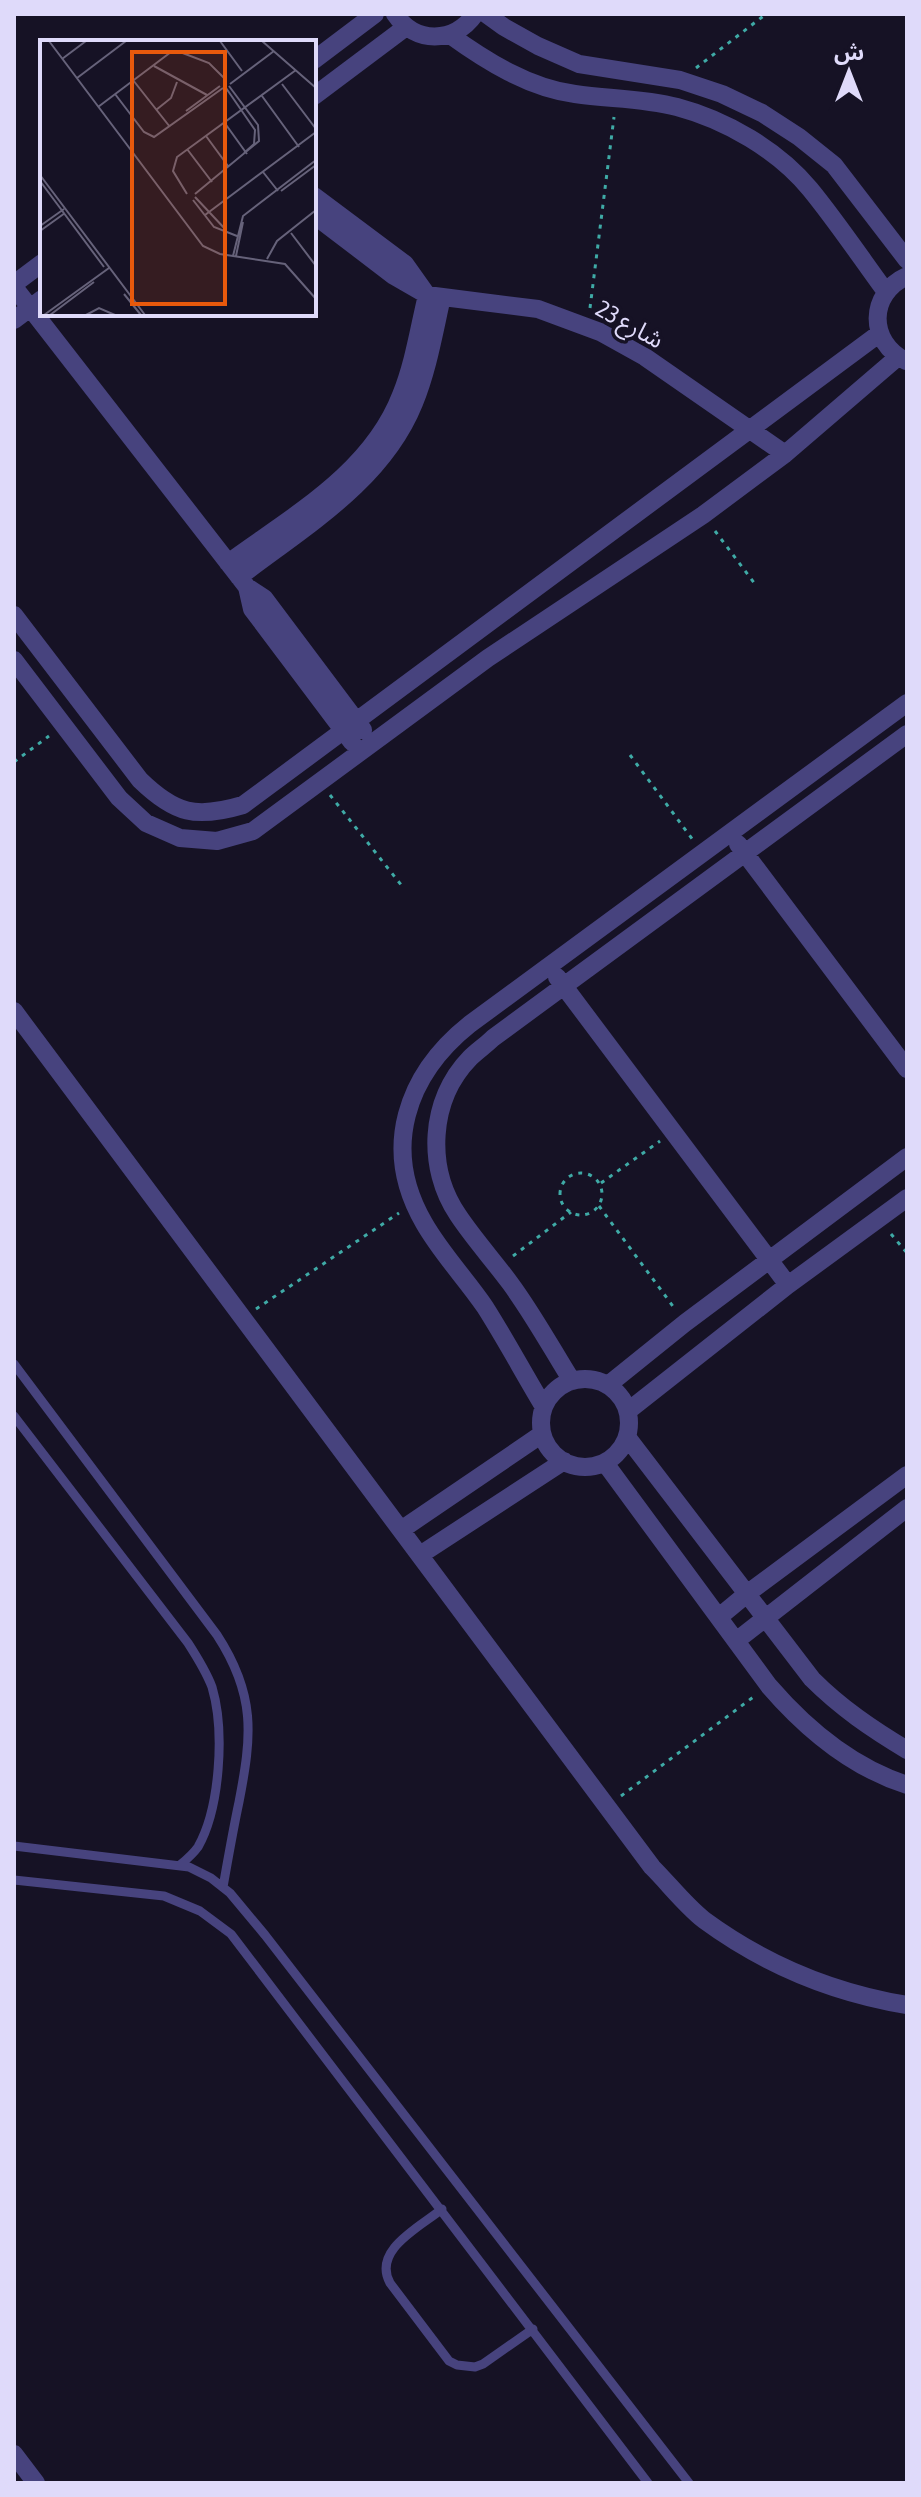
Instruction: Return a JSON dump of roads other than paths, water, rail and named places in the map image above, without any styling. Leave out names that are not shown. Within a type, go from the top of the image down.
[{"type":"street","points":[[316,58],[375,14]]},
{"type":"street","points":[[316,94],[400,21],[422,36],[441,37],[463,27],[475,14]]},
{"type":"street","points":[[486,14],[538,46],[579,64],[680,80],[722,94],[762,113],[834,165],[907,260]]},
{"type":"street","points":[[450,35],[508,72],[543,85],[572,94],[643,99],[680,108],[716,121],[750,139],[781,161],[809,187],[886,292]]},
{"type":"street","points":[[316,197],[405,264],[435,296]]},
{"type":"street","points":[[316,217],[394,276],[435,296]]},
{"type":"street","points":[[14,320],[36,303],[14,285],[40,265]]},
{"type":"street","points":[[14,660],[119,798],[146,823],[180,838],[217,841],[253,831],[488,658],[703,515],[903,359],[885,344],[880,333],[878,312],[886,292],[907,276]]},
{"type":"street","points":[[238,576],[369,450],[400,397],[435,296]]},
{"type":"street","name":"شارع 23","points":[[435,296],[538,309],[588,327],[645,357],[785,454]]},
{"type":"street","points":[[46,316],[238,576],[264,598],[367,748]]},
{"type":"street","points":[[14,615],[140,780],[161,800],[187,811],[216,813],[243,805],[880,333]]},
{"type":"street","points":[[544,1407],[485,1307],[425,1226],[414,1204],[405,1176],[402,1147],[414,1090],[428,1065],[447,1042],[907,703]]},
{"type":"street","points":[[572,1381],[512,1286],[457,1214],[445,1192],[436,1145],[439,1114],[451,1084],[469,1058],[907,734]]},
{"type":"street","points":[[730,833],[907,1069]]},
{"type":"street","points":[[548,965],[788,1285]]},
{"type":"street","points":[[14,1011],[652,1867],[702,1918],[757,1954],[812,1980],[870,1999],[907,2005]]},
{"type":"street","points":[[608,1385],[685,1323],[907,1157]]},
{"type":"street","points":[[628,1411],[788,1285],[907,1198]]},
{"type":"street","points":[[592,1380],[608,1385],[624,1401],[628,1411],[627,1437],[605,1463],[591,1467],[564,1461],[554,1454],[542,1434],[544,1407],[560,1387],[572,1381],[592,1380]]},
{"type":"street","points":[[401,1530],[542,1434]]},
{"type":"street","points":[[627,1437],[812,1679],[861,1723],[907,1750]]},
{"type":"street","points":[[420,1555],[564,1461]]},
{"type":"street","points":[[605,1463],[769,1686],[797,1718],[839,1752],[867,1769],[907,1785]]},
{"type":"street","points":[[719,1617],[907,1475]]},
{"type":"street","points":[[736,1641],[907,1508]]},
{"type":"street","points":[[14,2454],[36,2483]]},
{"type":"lane","points":[[14,1364],[217,1635],[235,1666],[246,1701],[249,1742],[223,1887]]},
{"type":"lane","points":[[14,1416],[188,1643],[211,1686],[218,1736],[214,1799],[196,1851],[180,1865]]},
{"type":"lane","points":[[14,1846],[180,1865],[211,1878],[223,1887],[241,1904],[689,2483]]},
{"type":"lane","points":[[14,1880],[164,1896],[216,1921],[244,1949],[648,2483]]},
{"type":"lane","points":[[442,2209],[392,2249],[386,2259],[386,2271],[390,2283],[449,2361],[466,2367],[483,2364],[533,2329]]}]
